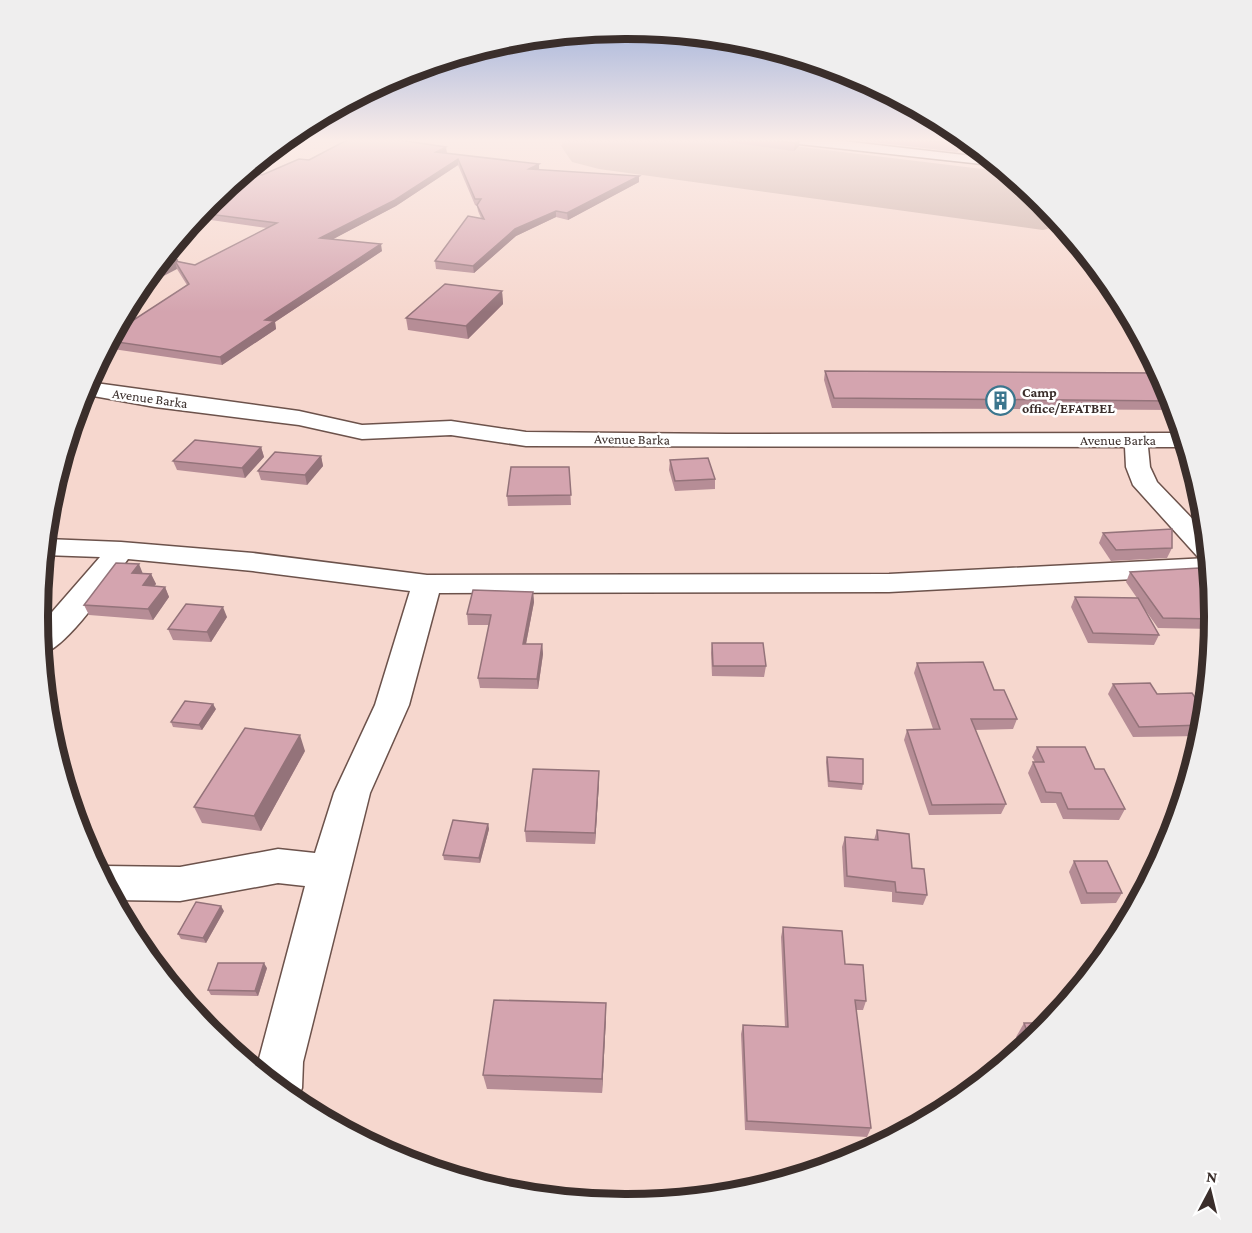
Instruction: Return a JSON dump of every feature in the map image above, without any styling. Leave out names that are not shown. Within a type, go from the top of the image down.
[{"type":"street","name":"Avenue Barka","points":[[95,390],[155,400],[299,418],[362,432],[451,428],[526,439],[1176,440]]},
{"type":"street","points":[[1136,440],[1138,467],[1146,485],[1199,540]]},
{"type":"street","points":[[53,547],[121,550],[253,562],[427,584],[889,583],[1201,567]]},
{"type":"street","points":[[49,636],[75,608],[121,550]]},
{"type":"street","points":[[279,1078],[280,1062],[329,871],[352,793],[392,705],[427,584]]},
{"type":"street","points":[[114,883],[180,884],[278,866],[329,871]]},
{"type":"building","points":[[230,197],[400,197],[320,238],[381,244],[265,320],[274,321],[220,357],[118,342],[129,323],[189,284],[175,261],[195,265],[277,223],[212,214]]},
{"type":"building","points":[[474,197],[599,197],[567,213],[556,211],[515,229],[473,266],[435,261],[468,216],[484,219],[477,205],[481,199],[475,199]]},
{"type":"building","points":[[445,284],[502,291],[466,326],[406,318]]},
{"type":"building","name":"Camp office/EFATBEL","points":[[825,371],[1149,373],[1162,401],[834,398]]},
{"type":"building","points":[[195,440],[261,447],[242,468],[173,461]]},
{"type":"building","points":[[275,452],[321,456],[305,475],[258,471]]},
{"type":"building","points":[[708,458],[715,479],[675,481],[670,460]]},
{"type":"building","points":[[511,467],[569,467],[571,495],[507,496]]},
{"type":"building","points":[[1172,529],[1172,548],[1116,550],[1103,533]]},
{"type":"building","points":[[116,563],[139,564],[132,573],[151,574],[143,585],[165,587],[148,609],[84,605]]},
{"type":"building","points":[[1199,568],[1201,572],[1204,619],[1163,618],[1130,572]]},
{"type":"building","points":[[473,590],[533,592],[523,644],[542,644],[537,679],[478,678],[491,615],[467,614]]},
{"type":"building","points":[[1075,597],[1138,598],[1159,635],[1093,633]]},
{"type":"building","points":[[186,604],[223,607],[207,632],[168,629]]},
{"type":"building","points":[[712,643],[763,643],[766,666],[713,666]]},
{"type":"building","points":[[983,662],[994,690],[1004,690],[1017,719],[971,719],[1006,804],[932,805],[907,730],[940,729],[917,663]]},
{"type":"building","points":[[1150,683],[1157,694],[1192,693],[1197,701],[1193,725],[1139,727],[1113,684]]},
{"type":"building","points":[[185,701],[213,704],[199,725],[171,722]]},
{"type":"building","points":[[245,728],[300,735],[254,816],[194,807]]},
{"type":"building","points":[[1037,747],[1085,747],[1095,769],[1104,769],[1125,809],[1068,809],[1061,793],[1046,792],[1033,762],[1044,762]]},
{"type":"building","points":[[827,757],[863,759],[863,784],[829,781]]},
{"type":"building","points":[[533,769],[599,771],[595,833],[525,831]]},
{"type":"building","points":[[453,820],[488,824],[479,858],[443,855]]},
{"type":"building","points":[[877,830],[909,834],[912,868],[924,869],[927,895],[896,892],[895,882],[847,876],[845,837],[878,840]]},
{"type":"building","points":[[1074,861],[1107,861],[1122,893],[1087,893]]},
{"type":"building","points":[[196,902],[221,906],[203,938],[178,934]]},
{"type":"building","points":[[783,927],[842,931],[845,964],[863,965],[866,1001],[855,1000],[871,1128],[747,1121],[743,1025],[788,1027]]},
{"type":"building","points":[[218,963],[264,963],[255,991],[208,990]]},
{"type":"building","points":[[494,1000],[606,1003],[602,1079],[483,1075]]},
{"type":"building","points":[[1024,1023],[1036,1023],[1034,1025],[1027,1032]]},
{"type":"runway","points":[[993,197],[1027,201]]},
{"type":"place","name":"Camp office/EFATBEL","points":[[1001,400]]}]
